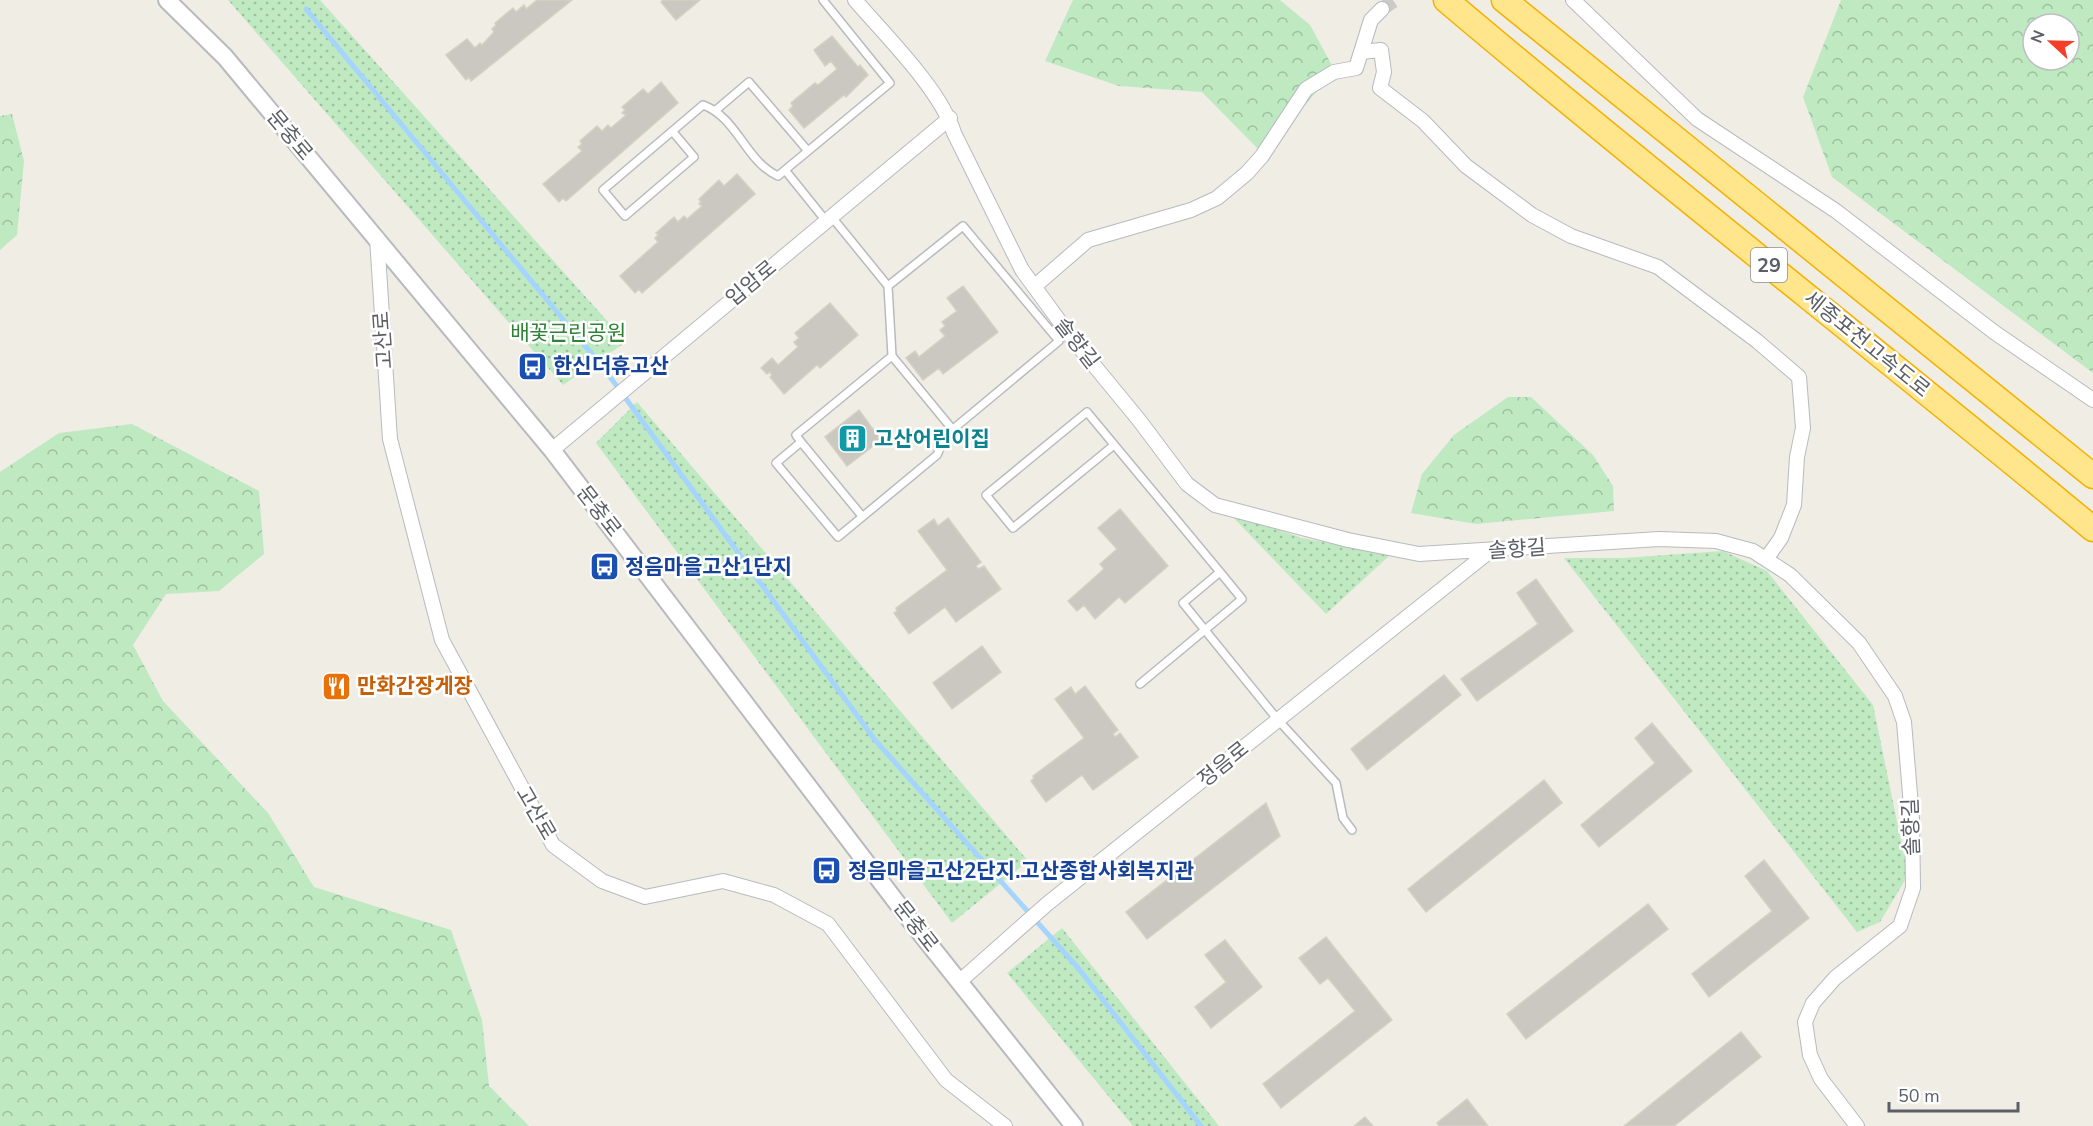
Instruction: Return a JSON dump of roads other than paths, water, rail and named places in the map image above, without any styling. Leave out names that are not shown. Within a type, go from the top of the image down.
[{"type":"highway","name":"세종포천고속도로","points":[[1446,0],[1555,93],[1933,396],[2093,529]]},
{"type":"highway","name":"세종포천고속도로","points":[[1504,0],[2093,476]]},
{"type":"street","name":"문충로","points":[[167,0],[225,57],[552,450],[959,982],[1074,1126]]},
{"type":"street","name":"솔향길","points":[[855,0],[915,70],[950,118],[954,133],[1022,270],[1074,341],[1139,420],[1187,484],[1215,505],[1348,540],[1419,554],[1671,540],[1716,541],[1753,551],[1790,575],[1859,643],[1895,696],[1904,722],[1912,818],[1913,888],[1900,926],[1835,978],[1813,1003],[1805,1022],[1810,1055],[1821,1079],[1857,1126]]},
{"type":"street","points":[[1573,0],[1697,119],[1836,211],[1994,332],[2093,400]]},
{"type":"street","points":[[1035,286],[1088,240],[1191,210],[1217,198],[1247,173],[1262,156],[1306,89],[1334,72],[1356,68],[1371,20],[1382,9]]},
{"type":"street","points":[[1361,52],[1381,50],[1384,72],[1380,88],[1423,121],[1466,166],[1532,215],[1571,236],[1658,267],[1757,341],[1799,377],[1803,428],[1797,457],[1794,505],[1781,538],[1766,559]]},
{"type":"street","name":"입암로","points":[[552,450],[579,425],[950,118]]},
{"type":"street","name":"고산로","points":[[377,238],[390,440],[442,640],[553,845],[602,881],[645,897],[723,881],[774,895],[828,924],[946,1080],[1005,1126]]},
{"type":"street","name":"정음로","points":[[959,982],[1047,904],[1491,551]]},
{"type":"lane","points":[[673,132],[694,157],[625,216],[603,190],[703,105],[717,110],[766,171],[778,176],[890,83],[823,0]]},
{"type":"lane","points":[[717,110],[749,82],[808,151]]},
{"type":"lane","points":[[785,170],[888,286],[892,356],[953,430]]},
{"type":"lane","points":[[801,442],[776,463],[838,537],[937,455],[946,435],[1059,341],[963,226],[888,286]]},
{"type":"lane","points":[[862,516],[796,435],[892,356]]},
{"type":"lane","points":[[1114,445],[1013,528],[986,495],[1087,412],[1220,572],[1242,599],[1140,684]]},
{"type":"lane","points":[[1220,572],[1183,603],[1278,720],[1336,783],[1343,818],[1352,830]]},
{"type":"waterway","points":[[306,9],[605,370],[875,740],[1079,969],[1201,1126]]},
{"type":"tunnel","points":[[1382,9],[1395,0]]},
{"type":"place","name":"한신더휴고산","points":[[532,366]]},
{"type":"place","name":"고산어린이집","points":[[853,439]]},
{"type":"place","name":"정음마을고산1단지","points":[[604,567]]},
{"type":"place","name":"만화간장게장","points":[[336,686]]},
{"type":"place","name":"정음마을고산2단지.고산종합사회복지관","points":[[827,871]]},
{"type":"park label","name":"배꽃근린공원","points":[[568,333]]}]
